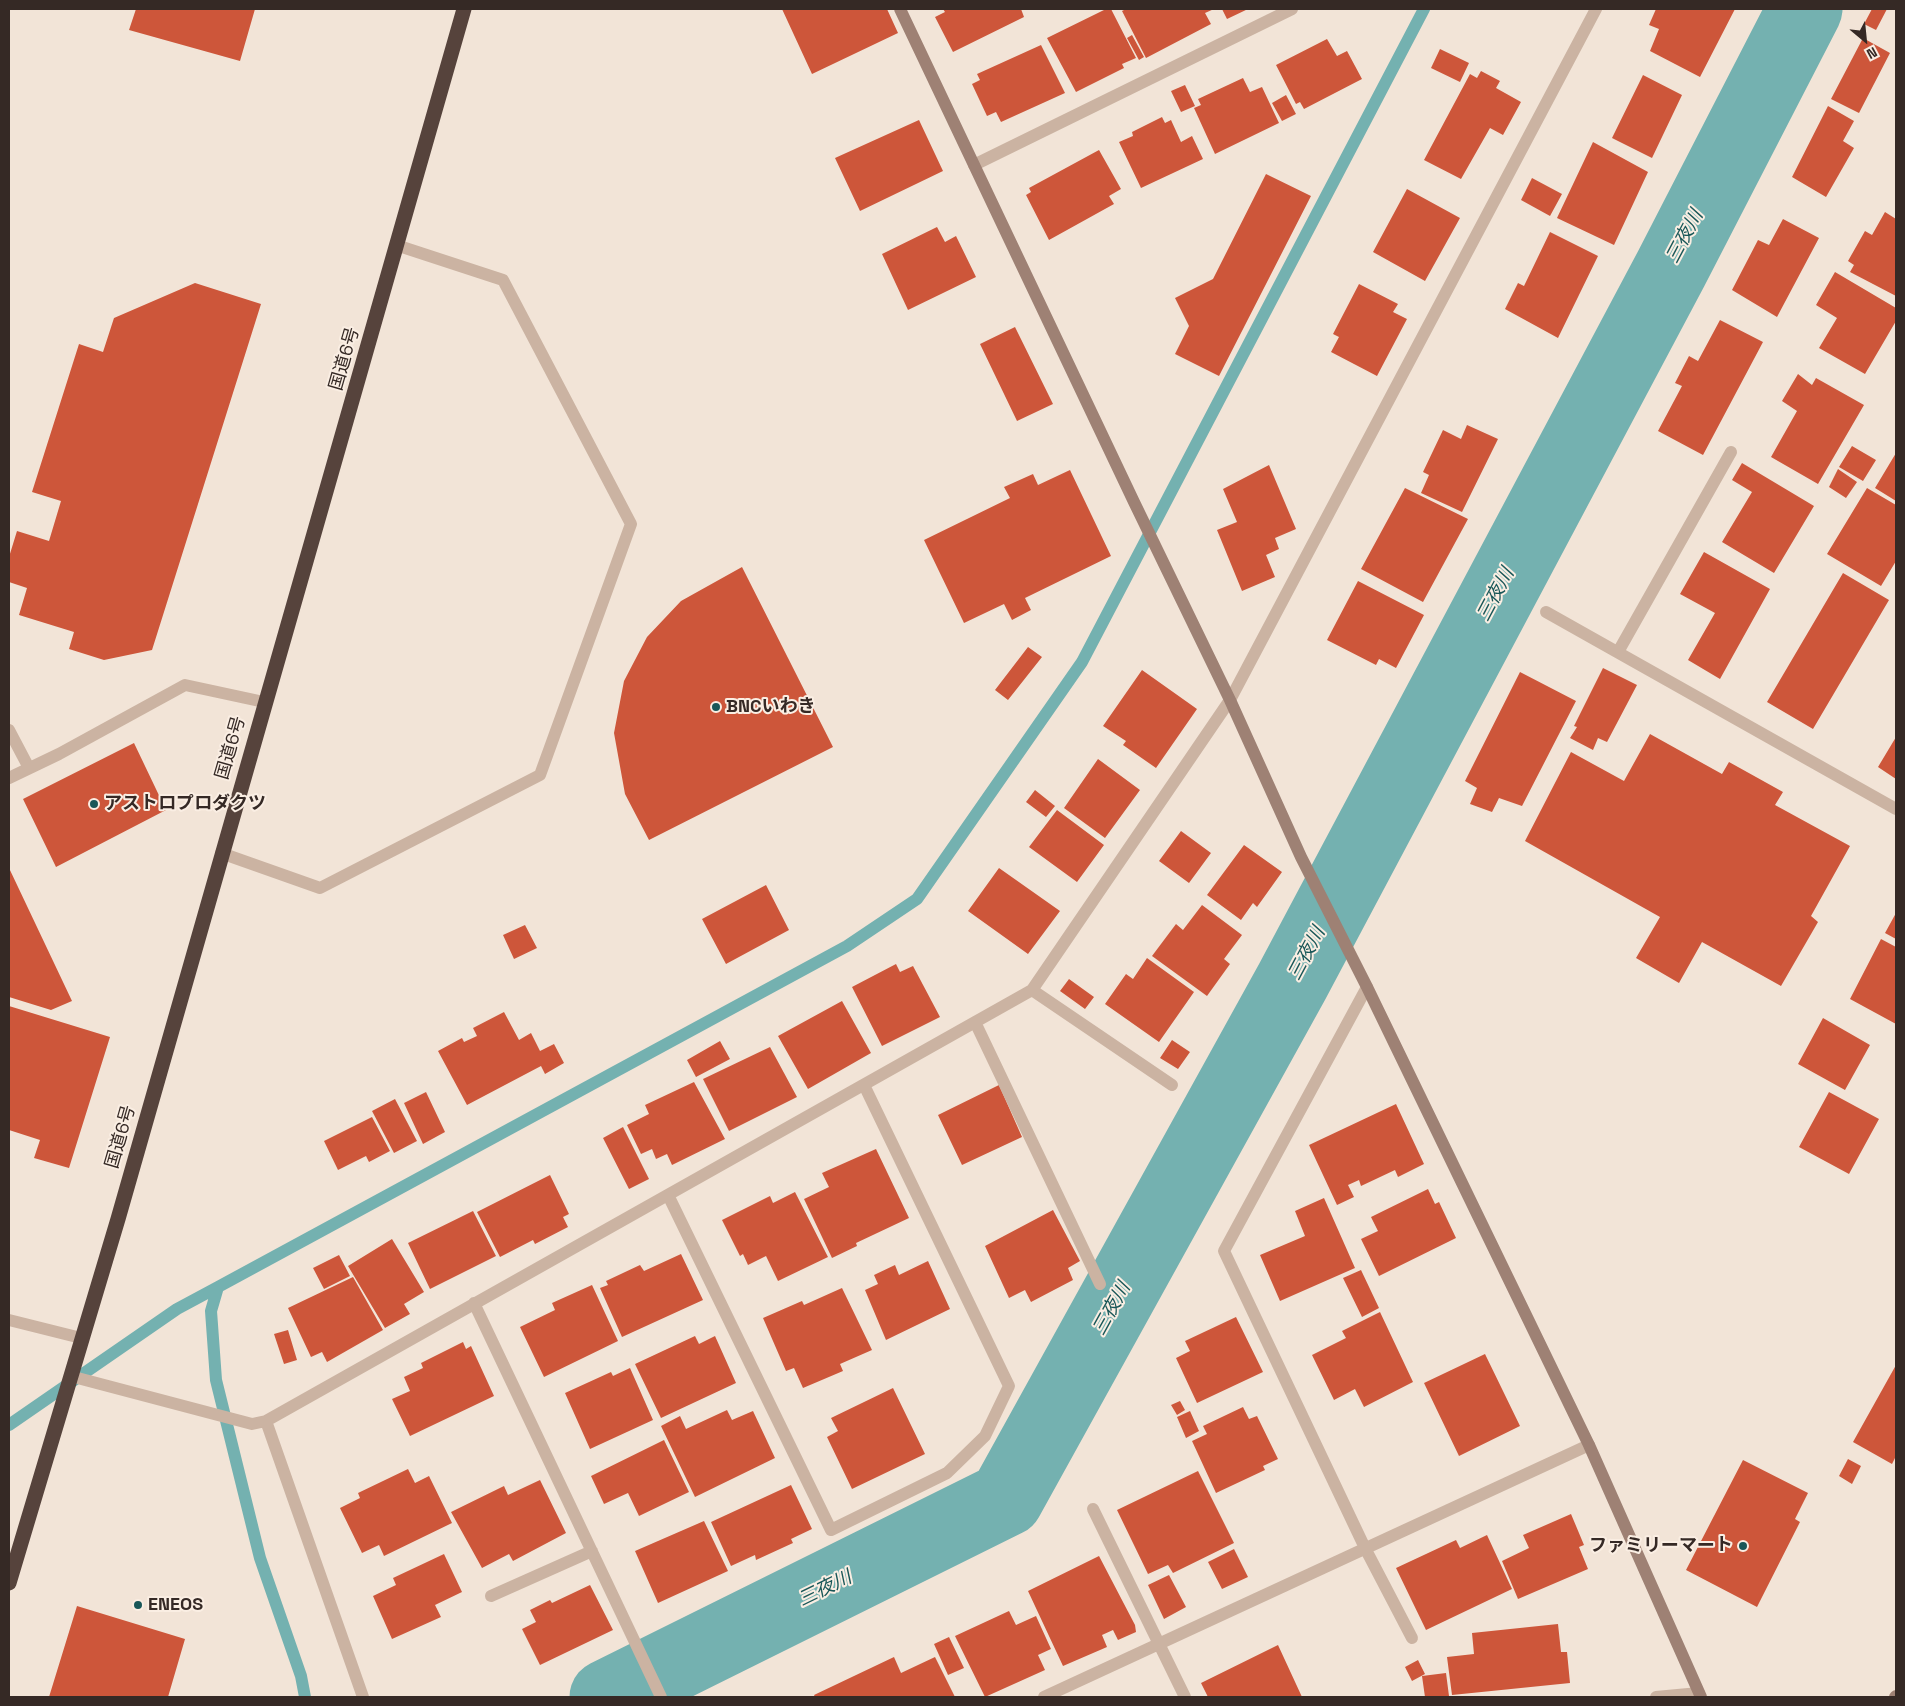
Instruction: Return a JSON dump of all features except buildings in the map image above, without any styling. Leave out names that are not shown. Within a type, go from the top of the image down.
[{"type":"highway","name":"国道6号","points":[[9,1583],[82,1338],[464,9]]},
{"type":"street","points":[[900,9],[1230,700],[1301,857],[1367,987],[1589,1445],[1700,1695],[1656,1697]]},
{"type":"street","points":[[974,165],[1292,9]]},
{"type":"street","points":[[70,1376],[252,1424],[266,1421],[1032,990],[1230,700],[1596,9]]},
{"type":"street","points":[[221,853],[320,888],[540,775],[631,524],[503,280],[396,245]]},
{"type":"street","points":[[1618,652],[1731,452]]},
{"type":"street","points":[[1546,612],[1896,809]]},
{"type":"street","points":[[9,778],[185,685],[264,702]]},
{"type":"street","points":[[9,730],[29,768]]},
{"type":"street","points":[[1367,987],[1224,1251],[1366,1548],[1412,1638]]},
{"type":"street","points":[[1032,990],[1172,1085]]},
{"type":"street","points":[[975,1022],[1100,1284]]},
{"type":"street","points":[[668,1195],[831,1530],[946,1473],[985,1436],[1010,1386],[864,1085]]},
{"type":"street","points":[[474,1303],[661,1697]]},
{"type":"street","points":[[9,1320],[82,1338]]},
{"type":"street","points":[[266,1421],[363,1697]]},
{"type":"street","points":[[1044,1697],[1589,1445]]},
{"type":"street","points":[[1092,1509],[1185,1697]]},
{"type":"street","points":[[491,1596],[592,1551]]},
{"type":"waterway","points":[[305,1697],[301,1676],[260,1558],[216,1380],[211,1311],[218,1287],[847,946],[917,899],[1082,662],[1424,9]]},
{"type":"waterway","name":"三夜川","points":[[607,1697],[1006,1499],[1292,982],[1671,269],[1805,9]]},
{"type":"waterway","points":[[9,1425],[177,1309],[218,1287]]},
{"type":"place","name":"BNCいわき","points":[[716,707]]},
{"type":"place","name":"アストロプロダクツ","points":[[94,804]]},
{"type":"place","name":"ファミリーマート","points":[[1743,1546]]},
{"type":"place","name":"ENEOS","points":[[138,1605]]}]
